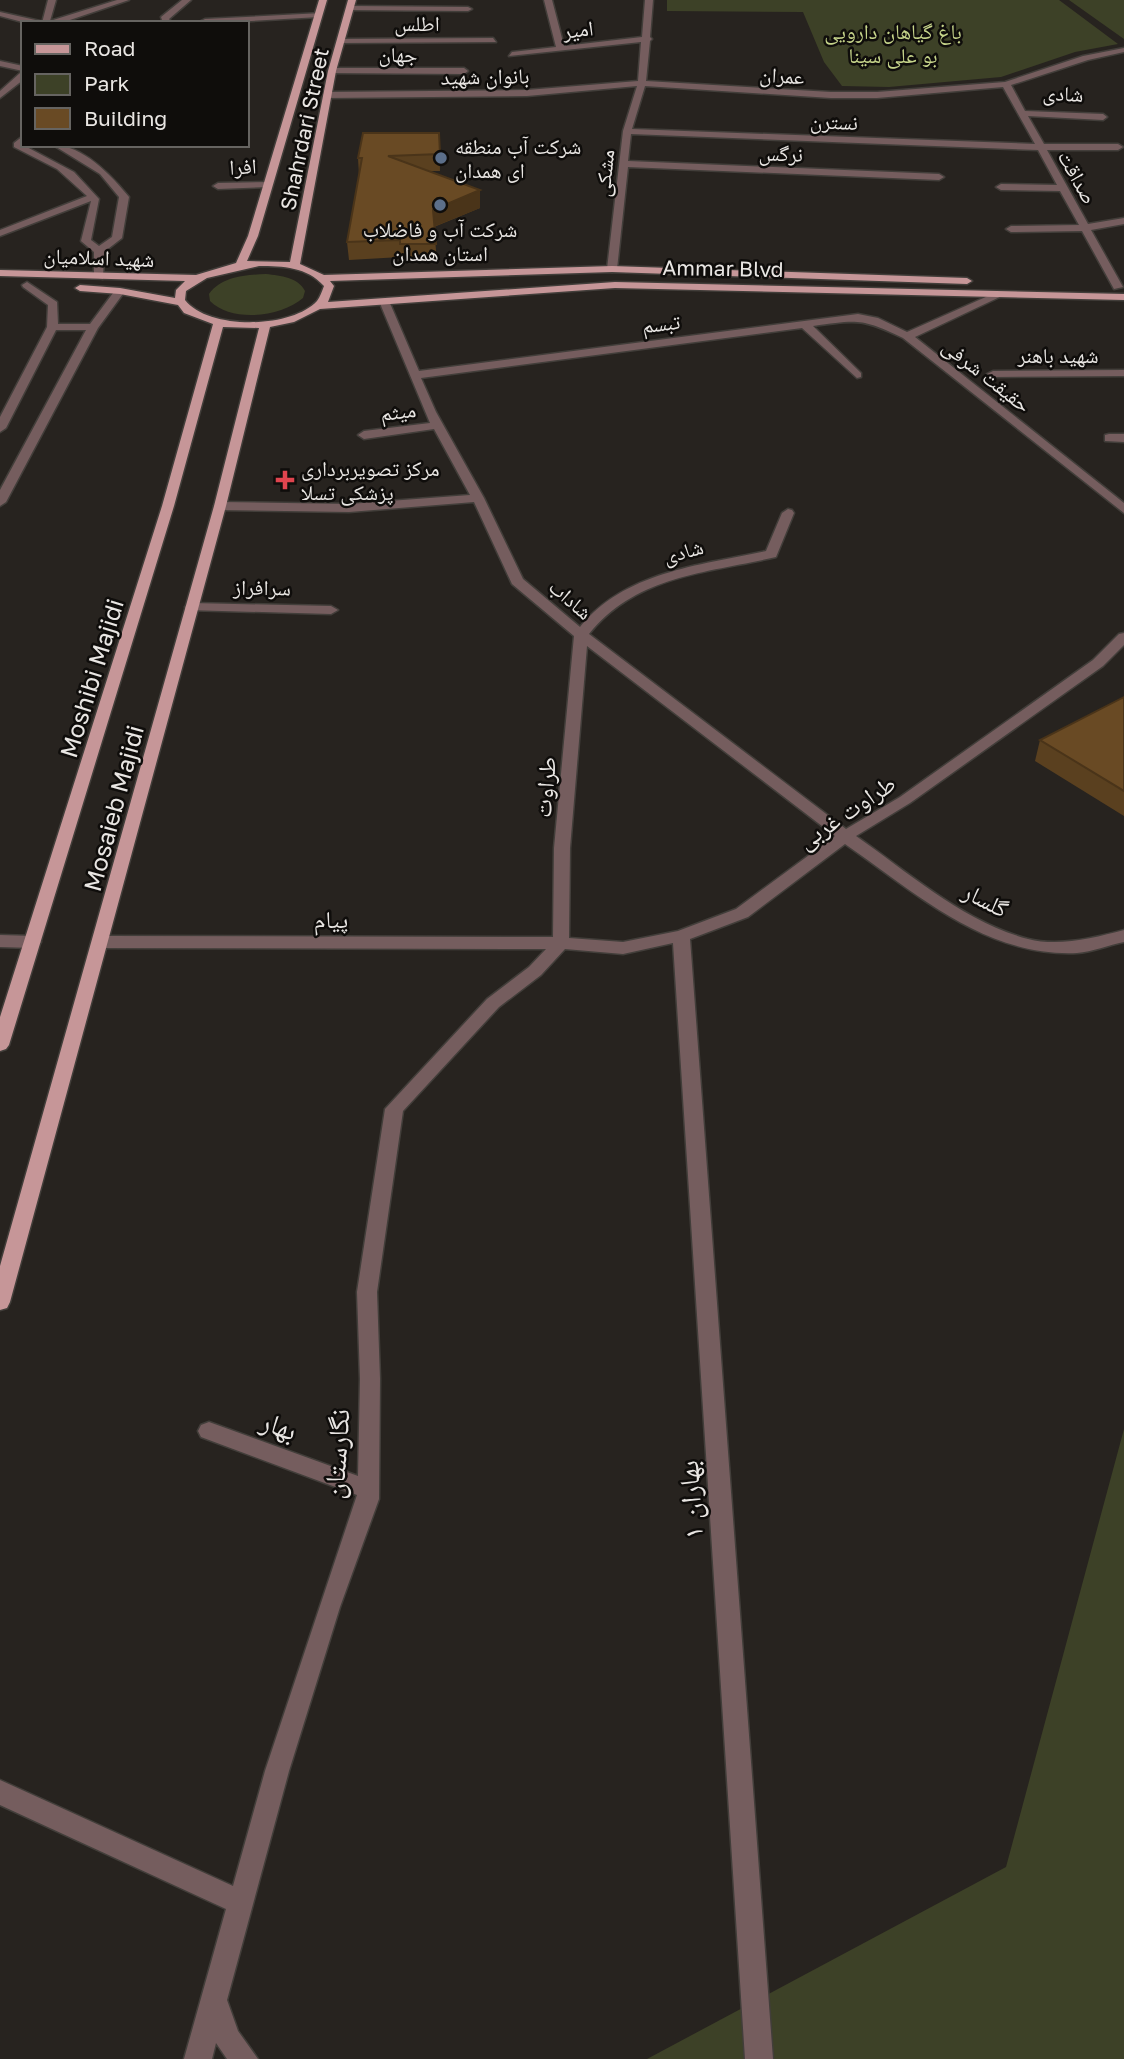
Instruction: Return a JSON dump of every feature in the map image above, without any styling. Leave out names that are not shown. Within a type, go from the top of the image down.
[{"type":"main road","name":"Shahrdari Street","points":[[241,264],[253,236],[323,0]]},
{"type":"main road","name":"Shahrdari Street","points":[[294,266],[332,71],[351,4]]},
{"type":"main road","name":"شهید اسلامیان","points":[[0,273],[196,278],[241,264],[294,266]]},
{"type":"main road","points":[[294,266],[323,278],[329,286],[329,296],[321,306]]},
{"type":"main road","name":"Ammar Blvd","points":[[323,278],[612,269],[1122,290]]},
{"type":"main road","points":[[196,278],[181,293],[181,302],[194,314],[219,323]]},
{"type":"main road","name":"شهید اسلامیان","points":[[0,283],[120,290],[181,302]]},
{"type":"main road","name":"Ammar Blvd","points":[[219,323],[265,324],[288,321],[321,306],[615,285],[1001,294],[1122,290]]},
{"type":"main road","name":"Moshibi Majidi","points":[[0,1045],[168,506],[219,323]]},
{"type":"main road","name":"Mosaieb Majidi","points":[[0,1302],[220,506],[265,324]]},
{"type":"street","points":[[47,21],[52,0]]},
{"type":"street","points":[[58,21],[125,0]]},
{"type":"street","points":[[166,21],[164,19],[187,0]]},
{"type":"street","points":[[548,0],[561,49]]},
{"type":"street","name":"مشکی","points":[[612,269],[626,131],[642,83],[648,39],[649,0]]},
{"type":"street","points":[[351,4],[468,9]]},
{"type":"street","points":[[0,14],[29,21]]},
{"type":"street","points":[[205,20],[319,15]]},
{"type":"street","name":"امیر","points":[[512,54],[648,39]]},
{"type":"street","name":"اطلس","points":[[341,41],[494,40]]},
{"type":"street","name":"عمران","points":[[642,83],[831,95],[877,95],[1006,84],[1086,58],[1124,50]]},
{"type":"street","points":[[0,64],[21,69]]},
{"type":"street","name":"جهان","points":[[332,71],[464,71]]},
{"type":"street","points":[[0,95],[21,77]]},
{"type":"street","name":"بانوان شهید","points":[[327,94],[527,93],[642,83]]},
{"type":"street","name":"صداقت","points":[[1006,84],[1062,188],[1122,290]]},
{"type":"street","name":"شادی","points":[[1021,113],[1103,117]]},
{"type":"street","name":"نسترن","points":[[626,131],[1040,147],[1118,147]]},
{"type":"street","points":[[21,141],[17,145],[70,173],[96,201],[86,241],[99,251]]},
{"type":"street","points":[[60,147],[103,172],[124,197],[117,238],[99,251]]},
{"type":"street","name":"نرگس","points":[[623,164],[939,177]]},
{"type":"street","name":"افرا","points":[[218,186],[269,184]]},
{"type":"street","points":[[1001,187],[1062,188]]},
{"type":"street","points":[[0,233],[93,197]]},
{"type":"street","points":[[1010,229],[1085,228],[1124,221]]},
{"type":"street","points":[[99,251],[99,277]]},
{"type":"street","points":[[0,428],[52,327],[53,304],[27,285]]},
{"type":"street","points":[[0,502],[93,327],[120,290]]},
{"type":"street","name":"حقیقت شرفی","points":[[1001,294],[907,336],[1124,509]]},
{"type":"street","name":"شاداب","points":[[384,301],[438,425],[478,498],[517,581],[581,635],[845,836]]},
{"type":"street","name":"تبسم","points":[[415,375],[858,317],[874,320],[907,336]]},
{"type":"street","points":[[804,324],[857,375]]},
{"type":"street","points":[[52,327],[93,327]]},
{"type":"street","name":"شهید باهنر","points":[[993,374],[1124,373]]},
{"type":"street","name":"میثم","points":[[364,435],[438,425]]},
{"type":"street","points":[[1109,438],[1124,438]]},
{"type":"street","points":[[220,506],[294,511],[391,508],[478,498]]},
{"type":"street","name":"شادی","points":[[581,635],[603,609],[628,594],[682,572],[771,555],[788,513]]},
{"type":"street","name":"سرافراز","points":[[192,607],[331,610]]},
{"type":"street","name":"طراوت","points":[[561,943],[562,848],[581,635]]},
{"type":"street","name":"طراوت غربی","points":[[561,943],[623,948],[681,936],[742,913],[845,836],[905,800],[1098,663],[1124,637]]},
{"type":"street","name":"گلسار","points":[[845,836],[965,920],[1027,945],[1079,947],[1124,936]]},
{"type":"street","name":"بهاران ۱","points":[[681,936],[759,2059]]},
{"type":"street","points":[[0,941],[33,942]]},
{"type":"street","name":"پیام","points":[[100,942],[561,943]]},
{"type":"street","name":"نگارستان","points":[[198,2059],[281,1758],[329,1607],[368,1499],[370,1379],[367,1292],[378,1201],[394,1109],[493,1003],[535,971],[561,943]]},
{"type":"street","name":"بهار","points":[[209,1432],[368,1489]]},
{"type":"street","points":[[0,1792],[241,1903]]},
{"type":"street","points":[[214,2000],[228,2039],[243,2059]]},
{"type":"green space","name":"باغ گیاهان دارویی بو علی سینا","points":[[667,0],[1059,0],[1118,44],[1075,52],[1001,77],[889,87],[842,86],[824,62],[803,12],[667,11]]},
{"type":"green space","points":[[1069,0],[1124,0],[1124,39]]},
{"type":"green space","points":[[266,274],[288,278],[298,283],[305,291],[303,298],[282,310],[256,315],[231,312],[210,301],[209,294],[227,280]]},
{"type":"green space","points":[[1124,1429],[1124,2059],[647,2059],[1006,1867]]},
{"type":"building","points":[[363,133],[439,133],[440,154],[388,156],[480,190],[433,210],[436,244],[400,244],[400,240],[347,242],[362,158],[358,158]]},
{"type":"building","points":[[1124,697],[1124,791],[1040,740]]},
{"type":"place","name":"شرکت آب منطقه ای همدان","points":[[441,158]]},
{"type":"place","name":"شرکت آب و فاضلاب استان همدان","points":[[440,205]]},
{"type":"place","name":"مرکز تصویربرداری پزشکی تسلا","points":[[285,480]]}]
